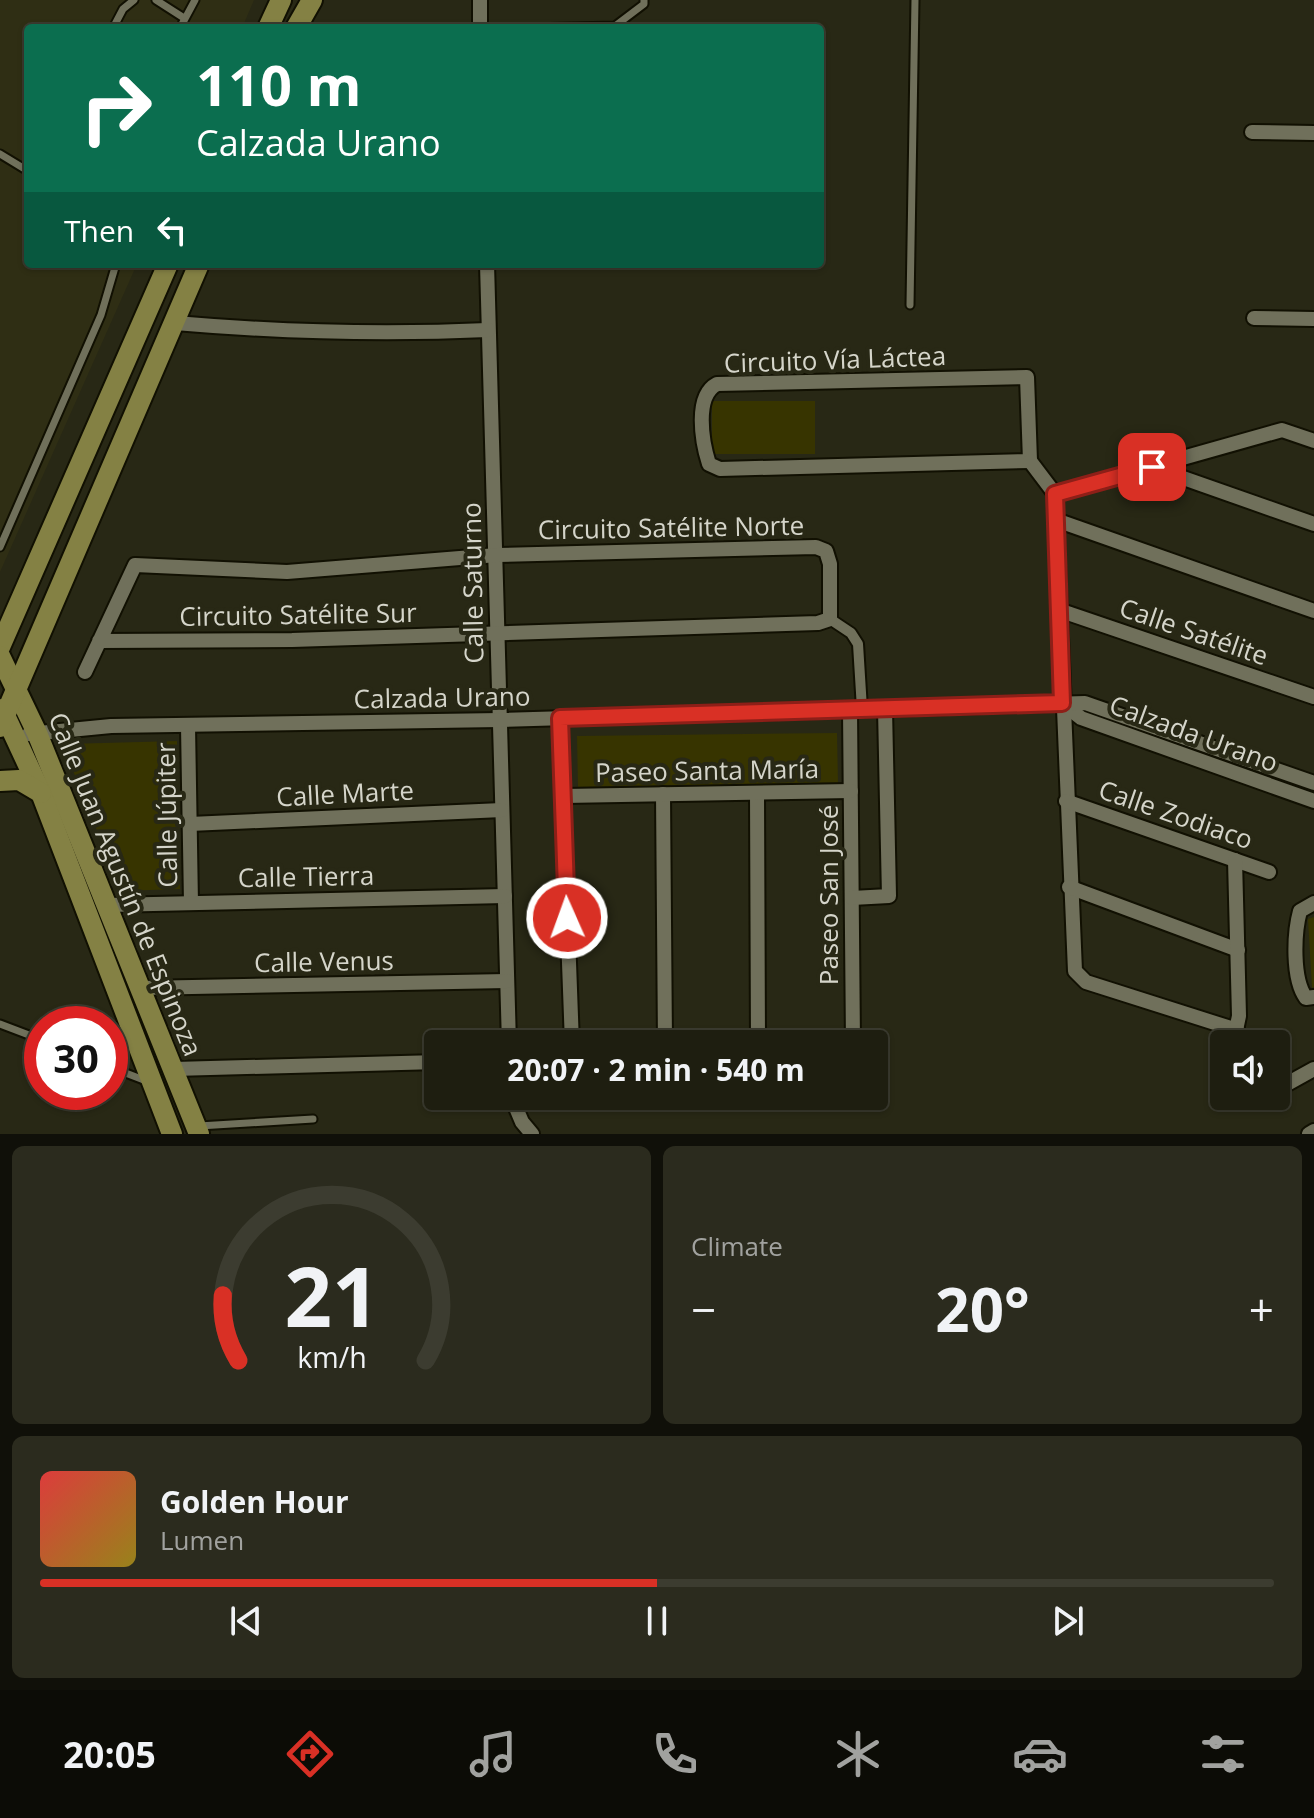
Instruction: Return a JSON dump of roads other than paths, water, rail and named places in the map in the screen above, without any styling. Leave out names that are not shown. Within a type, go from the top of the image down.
[{"type":"main road","points":[[270,24],[281,0]]},
{"type":"main road","points":[[298,24],[312,0]]},
{"type":"main road","points":[[0,647],[166,268]]},
{"type":"main road","points":[[5,721],[197,268]]},
{"type":"main road","name":"Calle Juan Agustín de Espinoza","points":[[0,656],[37,733],[108,905],[196,1131]]},
{"type":"main road","name":"Calle Juan Agustín de Espinoza","points":[[5,721],[41,793],[172,1134]]},
{"type":"main road","points":[[0,781],[19,780],[41,793]]},
{"type":"main road","points":[[152,1083],[169,1094],[196,1131]]},
{"type":"street","points":[[480,0],[480,24]]},
{"type":"street","points":[[1252,132],[1314,133]]},
{"type":"street","name":"Calle Saturno","points":[[487,268],[509,1030]]},
{"type":"street","points":[[1254,318],[1314,319]]},
{"type":"street","points":[[175,323],[268,331],[412,334],[488,330]]},
{"type":"street","name":"Circuito Vía Láctea","points":[[1027,377],[1030,461],[720,469],[709,464],[705,452],[702,399],[707,389],[717,384],[1027,377]]},
{"type":"street","points":[[1055,494],[1282,430],[1314,441]]},
{"type":"street","points":[[1030,461],[1055,494],[1069,887],[1075,971],[1086,982],[1216,1030]]},
{"type":"street","points":[[1152,467],[1314,524]]},
{"type":"street","points":[[1056,520],[1314,611]]},
{"type":"street","name":"Circuito Satélite Norte","points":[[497,555],[816,547],[826,551],[830,564],[830,619]]},
{"type":"street","name":"Circuito Satélite Sur","points":[[85,672],[135,565],[287,572],[497,555]]},
{"type":"street","name":"Calle Satélite","points":[[1059,610],[1314,697]]},
{"type":"street","points":[[497,634],[818,623],[830,619],[851,633],[858,644],[856,710]]},
{"type":"street","name":"Circuito Satélite Sur","points":[[99,641],[497,634]]},
{"type":"street","name":"Calzada Urano","points":[[1062,703],[1081,718],[1314,801]]},
{"type":"street","name":"Calzada Urano","points":[[5,721],[37,733],[111,726],[500,720],[1085,703],[1314,783]]},
{"type":"street","points":[[852,898],[889,896],[885,709]]},
{"type":"street","name":"Paseo San José","points":[[853,1030],[850,746],[856,710]]},
{"type":"street","points":[[560,718],[572,1030]]},
{"type":"street","name":"Calle Júpiter","points":[[188,726],[191,903]]},
{"type":"street","name":"Paseo Santa María","points":[[564,796],[851,791]]},
{"type":"street","points":[[757,793],[758,1030]]},
{"type":"street","points":[[663,794],[665,1030]]},
{"type":"street","name":"Calle Zodiaco","points":[[1066,801],[1269,872]]},
{"type":"street","name":"Calle Marte","points":[[190,824],[502,810]]},
{"type":"street","points":[[1235,860],[1238,950],[1235,1030]]},
{"type":"street","points":[[1069,887],[1238,950]]},
{"type":"street","name":"Calle Tierra","points":[[108,905],[505,896]]},
{"type":"street","points":[[1314,903],[1300,911],[1297,923],[1299,989],[1306,998],[1314,997]]},
{"type":"street","name":"Calle Venus","points":[[141,988],[507,981]]},
{"type":"street","points":[[174,1069],[424,1062]]},
{"type":"street","points":[[1290,1082],[1314,1069]]},
{"type":"street","points":[[517,1110],[532,1134]]},
{"type":"lane","points":[[115,24],[123,9],[134,0]]},
{"type":"lane","points":[[156,0],[184,18]]},
{"type":"lane","points":[[182,24],[195,0]]},
{"type":"lane","points":[[619,24],[644,4],[644,0]]},
{"type":"lane","points":[[910,305],[915,0]]},
{"type":"lane","points":[[0,154],[24,169]]},
{"type":"lane","points":[[0,547],[101,315],[115,268]]},
{"type":"lane","points":[[0,1024],[24,1033]]},
{"type":"lane","points":[[128,1074],[152,1083]]},
{"type":"lane","points":[[196,1131],[313,1119]]}]
